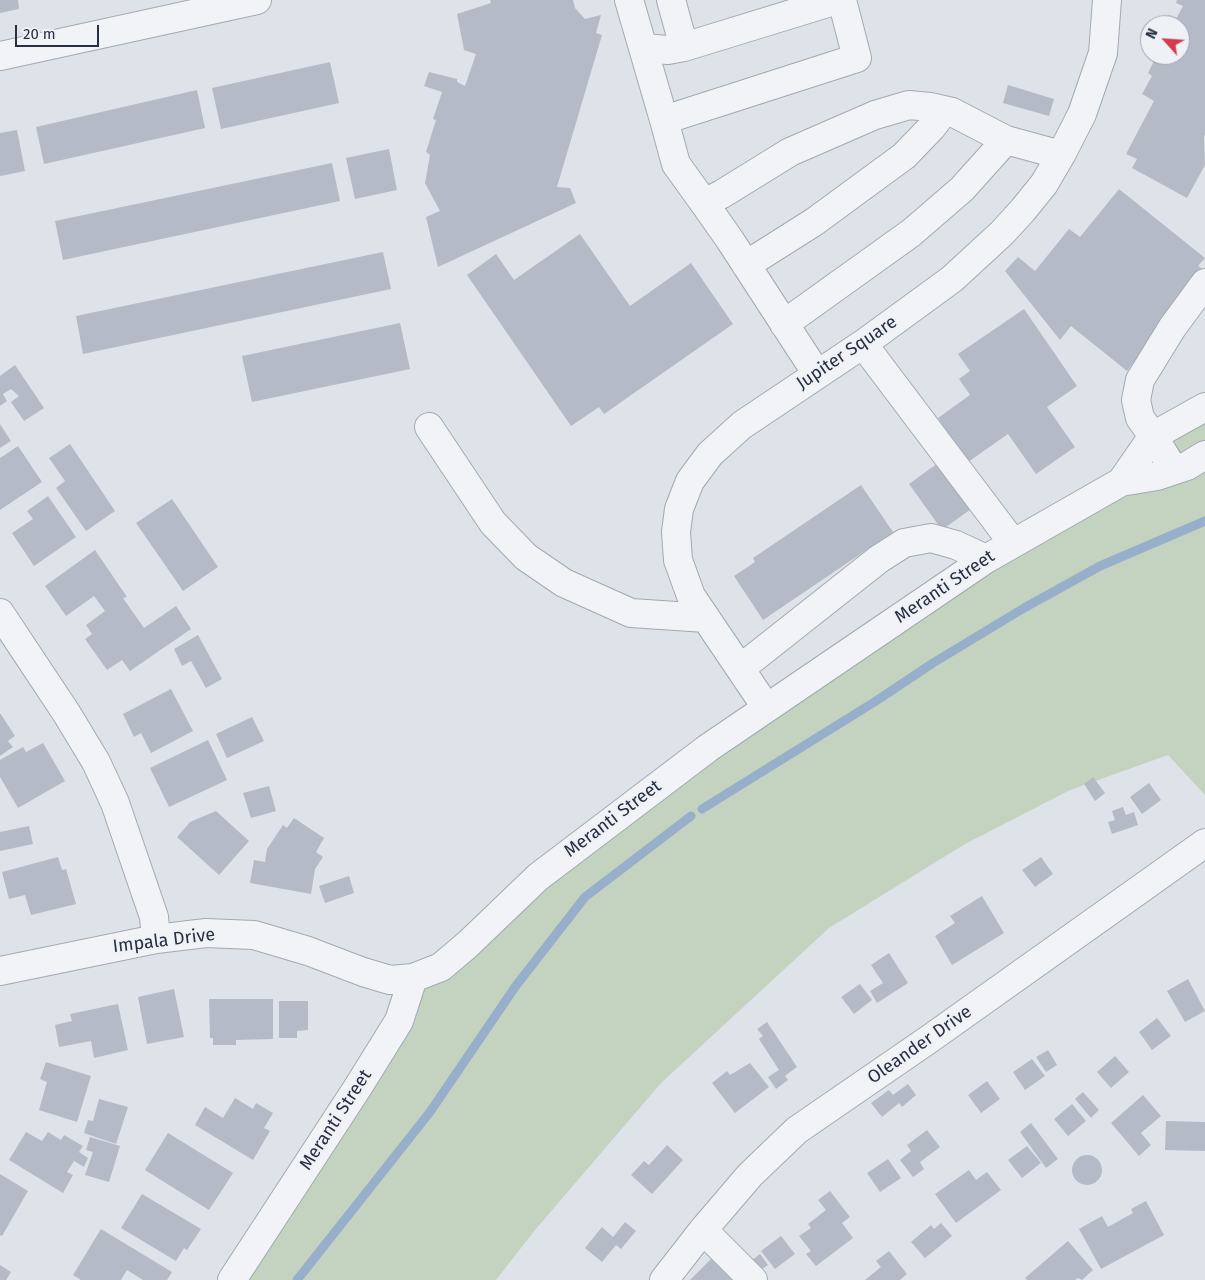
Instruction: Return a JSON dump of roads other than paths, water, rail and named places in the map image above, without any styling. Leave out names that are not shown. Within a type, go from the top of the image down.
[{"type":"street","points":[[0,56],[257,0]]},
{"type":"street","points":[[629,0],[676,164],[746,265],[817,374]]},
{"type":"street","points":[[671,0],[684,47]]},
{"type":"street","points":[[644,48],[668,50],[684,47],[837,0]]},
{"type":"street","points":[[664,120],[857,58],[842,0]]},
{"type":"street","name":"Jupiter Square","points":[[766,708],[691,596],[678,560],[676,532],[679,509],[690,481],[710,454],[742,425],[863,344],[952,279],[1002,232],[1044,184],[1082,114],[1103,53],[1107,0]]},
{"type":"street","points":[[704,203],[790,152],[875,115],[909,105],[952,112],[1006,140],[1061,155]]},
{"type":"street","points":[[746,265],[814,222],[904,156],[932,127],[944,111]]},
{"type":"street","points":[[784,324],[911,233],[962,189],[1006,140]]},
{"type":"street","points":[[1174,470],[1140,418],[1136,400],[1140,380],[1172,328],[1205,283]]},
{"type":"street","points":[[863,344],[1013,543]]},
{"type":"street","name":"Meranti Street","points":[[1121,482],[1153,436],[1205,407]]},
{"type":"street","points":[[429,427],[493,523],[526,557],[564,583],[631,613],[706,618]]},
{"type":"street","name":"Meranti Street","points":[[232,1280],[399,1021],[413,978],[441,966],[467,945],[538,877],[700,753],[986,559],[1121,482],[1157,476],[1187,466],[1205,456]]},
{"type":"street","points":[[740,668],[879,559],[904,543],[931,538],[956,545],[986,559]]},
{"type":"street","points":[[0,613],[68,714],[96,762],[116,803],[154,917],[156,939]]},
{"type":"street","name":"Oleander Drive","points":[[664,1280],[703,1230],[750,1175],[797,1130],[928,1040],[1205,843]]},
{"type":"street","name":"Impala Drive","points":[[0,971],[156,939],[206,933],[254,935],[308,951],[362,972],[390,980],[413,978]]},
{"type":"street","points":[[703,1230],[753,1280]]},
{"type":"waterway","points":[[702,809],[876,701],[933,663],[1024,608],[1100,566],[1205,521]]},
{"type":"waterway","points":[[297,1280],[430,1112],[515,987],[585,897],[691,816]]}]
